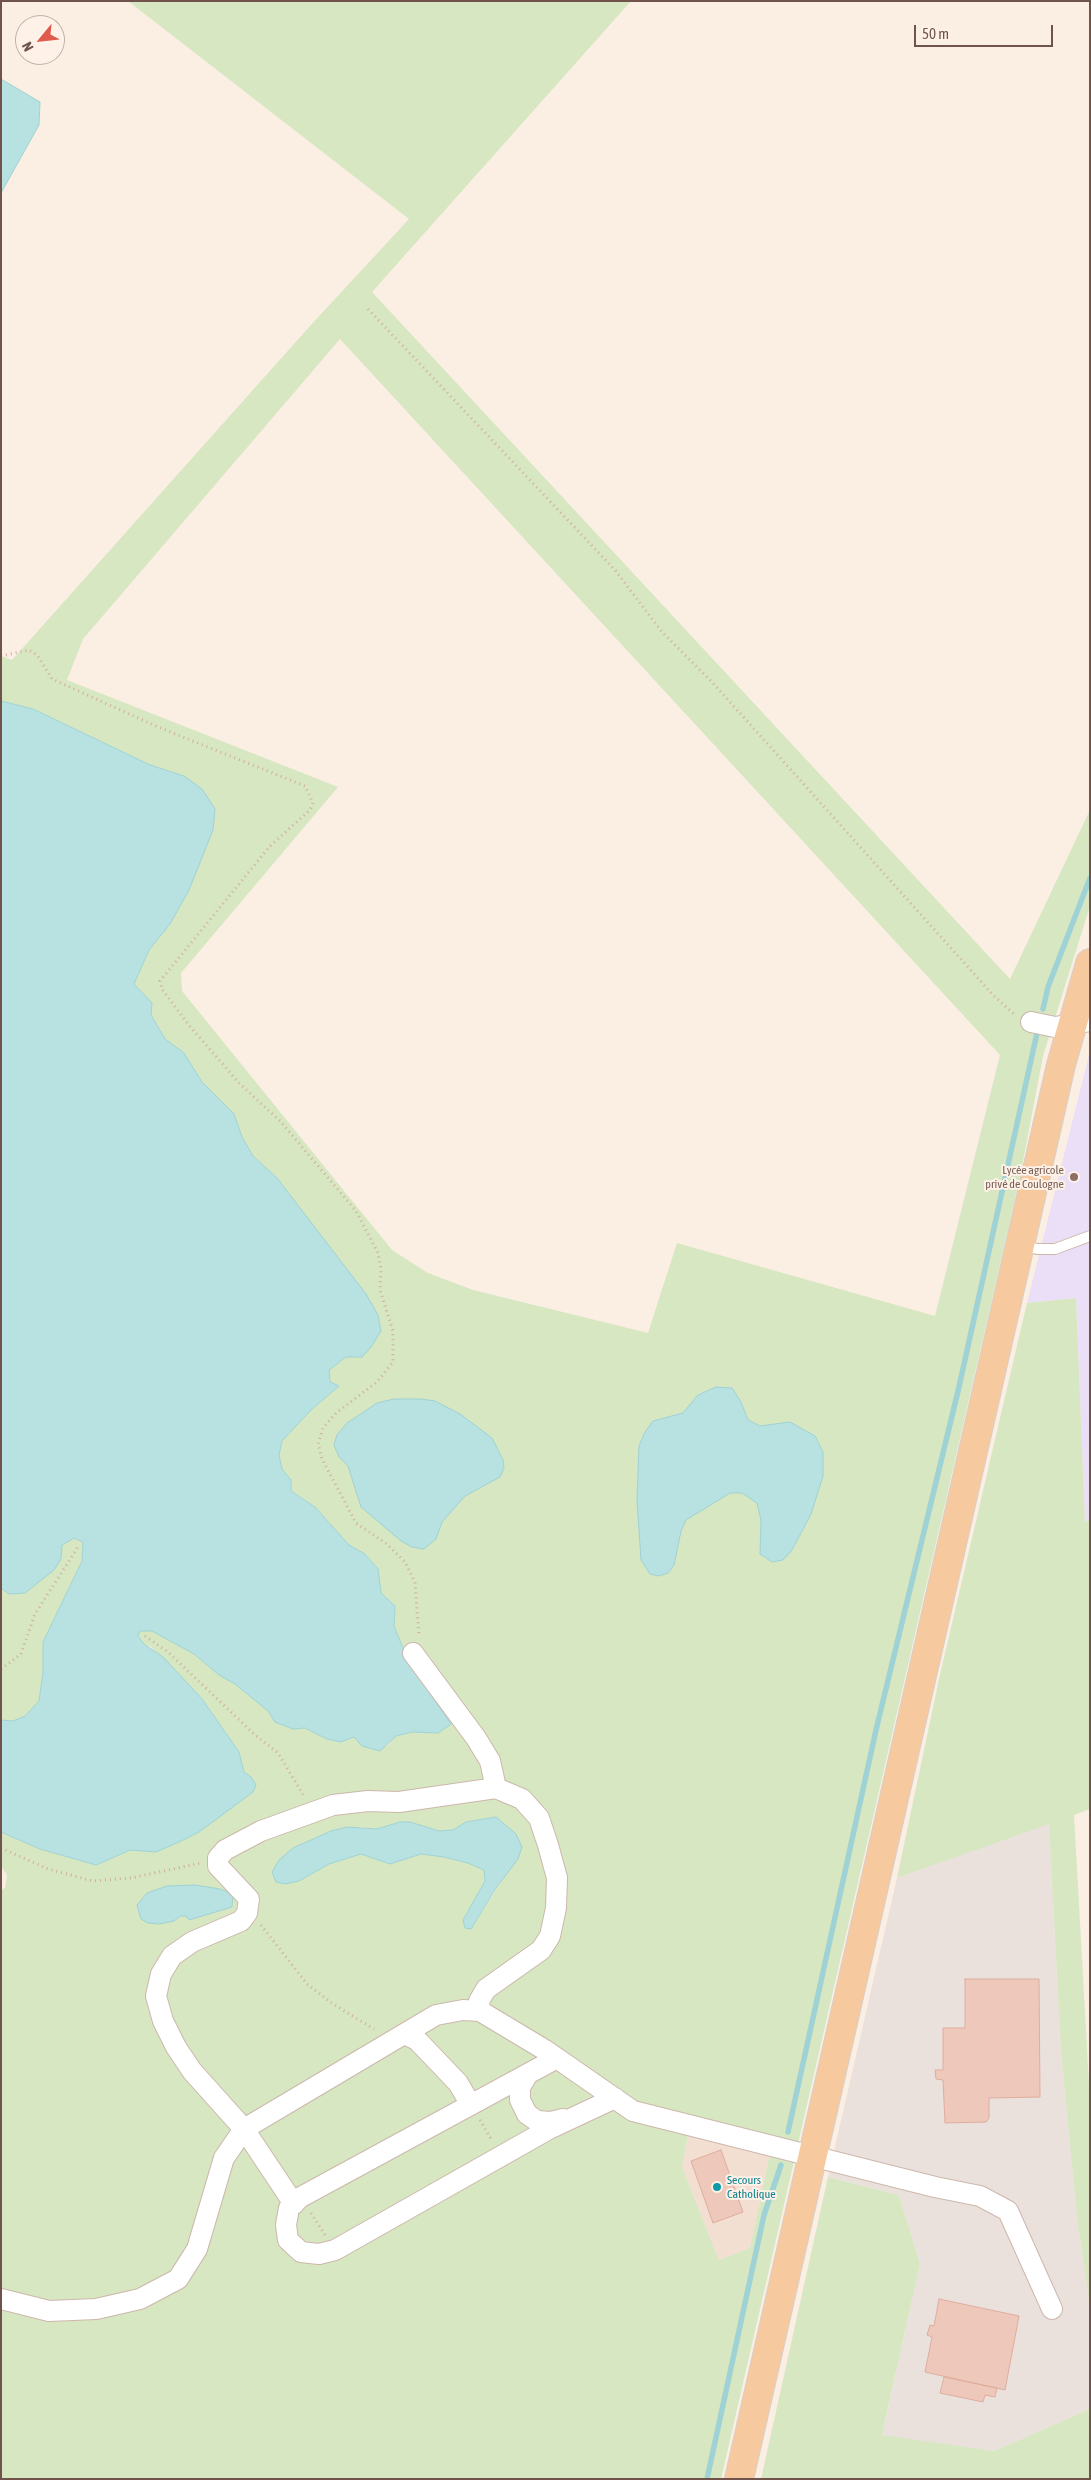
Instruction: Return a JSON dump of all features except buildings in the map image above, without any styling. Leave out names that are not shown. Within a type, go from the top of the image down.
[{"type":"main road","points":[[739,2479],[1020,1245],[1081,1023],[1090,963]]},
{"type":"street","points":[[1031,1022],[1055,1026],[1081,1023]]},
{"type":"street","points":[[414,1653],[490,1761],[496,1788]]},
{"type":"street","points":[[1,2299],[49,2310],[96,2309],[140,2299],[178,2279],[197,2250],[224,2158],[244,2129],[436,2015],[464,2003],[541,1950],[550,1936],[556,1908],[557,1878],[539,1818],[522,1798],[496,1788],[399,1802],[368,1801],[333,1805],[261,1832],[225,1850],[218,1858],[218,1866],[249,1899],[246,1913],[241,1921],[192,1942],[172,1956],[161,1974],[156,1996],[163,2020],[181,2055],[192,2071],[244,2129],[297,2200]]},
{"type":"street","points":[[480,2011],[479,2001],[486,1989]]},
{"type":"street","points":[[436,2015],[463,2010],[480,2011],[557,2058],[633,2111],[980,2196],[1008,2211],[1052,2309]]},
{"type":"street","points":[[399,2037],[417,2040],[458,2083],[471,2105]]},
{"type":"street","points":[[557,2058],[297,2200],[289,2208],[286,2225],[288,2240],[301,2252],[319,2254],[335,2250],[500,2155],[614,2098]]},
{"type":"street","points":[[528,2074],[520,2087],[520,2100],[527,2114],[537,2121],[544,2122],[571,2118]]},
{"type":"lane","points":[[1020,1245],[1037,1249],[1055,1249],[1090,1236]]},
{"type":"path","points":[[368,309],[615,570],[662,632],[712,682],[994,996],[1017,1016],[1031,1022]]},
{"type":"path","points":[[1,656],[29,650],[36,655],[52,679],[158,727],[305,786],[313,803],[310,810],[270,846],[160,981],[162,990],[188,1024],[239,1083],[281,1122],[356,1211],[378,1253],[381,1269],[380,1290],[393,1331],[393,1362],[377,1382],[336,1413],[323,1428],[318,1444],[322,1458],[356,1523],[387,1544],[404,1562],[415,1582],[420,1644],[414,1653]]},
{"type":"path","points":[[1,1669],[21,1654],[35,1614],[78,1547]]},
{"type":"path","points":[[145,1636],[168,1652],[254,1734],[278,1753],[300,1788],[311,1812]]},
{"type":"path","points":[[1,1848],[48,1869],[93,1881],[131,1878],[180,1869],[218,1858]]},
{"type":"path","points":[[249,1899],[264,1932],[307,1984],[332,2004],[364,2025],[399,2037]]},
{"type":"path","points":[[471,2105],[500,2155]]},
{"type":"path","points":[[297,2200],[335,2250]]},
{"type":"shaded area","name":"Lycée agricole privé de Coulogne","points":[[1090,1051],[1090,1520],[1085,1522],[1076,1298],[1027,1303]]},
{"type":"shaded area","points":[[1049,1823],[1061,2052],[1077,2218],[1090,2307],[1090,2409],[994,2451],[882,2436],[920,2264],[899,2195],[828,2177],[897,1878]]},
{"type":"shaded area","points":[[688,2135],[770,2153],[750,2248],[719,2260],[682,2167]]},
{"type":"green space","points":[[128,1],[631,1],[372,292],[1010,979],[1090,810],[1090,906],[1043,1056],[1020,1177],[721,2479],[1,2479],[1,1890],[5,1888],[7,1875],[1,1866],[1,1832],[40,1849],[96,1865],[130,1850],[156,1852],[199,1832],[251,1777],[244,1772],[239,1752],[202,1699],[151,1647],[144,1644],[138,1636],[140,1631],[152,1630],[194,1654],[268,1711],[276,1722],[293,1729],[305,1728],[327,1739],[341,1742],[354,1737],[387,1746],[396,1736],[412,1732],[438,1733],[422,1683],[409,1664],[394,1626],[395,1606],[381,1593],[378,1569],[365,1554],[349,1545],[315,1507],[291,1491],[291,1480],[282,1469],[279,1455],[282,1441],[311,1410],[339,1386],[330,1382],[329,1370],[346,1357],[362,1357],[309,1223],[277,1178],[253,1156],[242,1137],[234,1114],[202,1082],[184,1053],[165,1039],[151,1015],[152,1003],[134,984],[149,950],[170,924],[184,776],[150,765],[33,709],[1,701],[1,656],[12,660],[310,326],[409,219]],"holes":[[[340,339],[1000,1055],[935,1316],[677,1243],[648,1333],[473,1290],[428,1273],[392,1250],[182,991],[181,973],[338,787],[67,680],[83,639]],[[496,1817],[506,1874],[471,1929],[463,1920],[485,1881],[484,1870],[468,1863],[421,1854],[390,1864],[361,1854],[329,1864],[299,1881],[313,1840],[331,1831],[362,1827],[377,1829],[400,1822],[410,1822],[439,1831],[453,1830],[466,1822]],[[688,2135],[770,2153],[750,2248],[719,2260],[682,2167]]]},
{"type":"green space","points":[[1076,1298],[1085,1522],[1090,1520],[1090,1809],[1074,1815],[1090,2102],[1090,2307],[1077,2218],[1061,2052],[1049,1824],[897,1878],[939,1679],[1027,1303]]},
{"type":"green space","points":[[74,1538],[83,1542],[82,1561],[43,1642],[43,1672],[39,1701],[25,1716],[13,1721],[1,1720],[1,1588],[9,1594],[25,1593],[61,1559],[61,1545]]},
{"type":"green space","points":[[828,2177],[899,2195],[920,2264],[882,2435],[994,2451],[1090,2409],[1090,2479],[761,2479]]},
{"type":"water","points":[[1,79],[40,102],[39,125],[1,193]]},
{"type":"water","points":[[1,701],[33,709],[150,765],[184,776],[202,789],[215,809],[213,830],[189,890],[170,924],[149,950],[134,984],[152,1003],[151,1015],[165,1039],[184,1053],[202,1082],[234,1114],[242,1137],[253,1156],[277,1178],[366,1294],[378,1315],[381,1331],[371,1347],[362,1357],[346,1357],[329,1370],[330,1382],[339,1386],[311,1410],[282,1441],[279,1455],[282,1469],[291,1480],[291,1491],[315,1507],[349,1545],[365,1554],[378,1569],[381,1593],[395,1606],[394,1626],[409,1663],[451,1724],[438,1733],[412,1732],[396,1736],[380,1751],[362,1746],[354,1737],[341,1742],[327,1739],[305,1728],[293,1729],[275,1722],[268,1711],[194,1654],[152,1631],[140,1631],[138,1636],[144,1644],[163,1657],[202,1699],[239,1752],[244,1772],[251,1777],[256,1785],[253,1792],[199,1832],[179,1842],[156,1852],[130,1850],[96,1865],[40,1849],[1,1832],[1,1720],[13,1721],[25,1716],[39,1701],[43,1672],[43,1642],[82,1561],[83,1542],[74,1538],[62,1545],[61,1559],[54,1570],[25,1593],[9,1594],[1,1588]]},
{"type":"water","points":[[716,1387],[732,1388],[741,1402],[748,1420],[760,1426],[790,1422],[815,1436],[823,1452],[823,1476],[811,1514],[792,1550],[783,1560],[772,1562],[760,1554],[761,1520],[757,1503],[742,1493],[730,1493],[686,1520],[681,1531],[674,1565],[668,1573],[659,1576],[650,1574],[641,1560],[637,1500],[639,1446],[645,1432],[653,1421],[683,1413],[698,1395]]},
{"type":"water","points":[[394,1399],[435,1401],[460,1414],[492,1438],[503,1460],[504,1468],[500,1477],[465,1496],[442,1522],[436,1539],[424,1549],[412,1547],[401,1541],[361,1507],[348,1466],[339,1457],[334,1445],[337,1435],[347,1423],[377,1403]]},
{"type":"water","points":[[496,1817],[516,1834],[522,1847],[518,1859],[496,1888],[471,1929],[465,1928],[463,1920],[485,1881],[484,1870],[468,1863],[421,1854],[390,1864],[361,1854],[329,1864],[299,1881],[285,1884],[276,1882],[272,1872],[279,1860],[293,1848],[331,1831],[347,1827],[377,1829],[400,1822],[410,1822],[439,1831],[453,1830],[466,1822]]},
{"type":"water","points":[[195,1885],[220,1889],[233,1894],[232,1907],[189,1920],[186,1916],[180,1916],[174,1921],[159,1924],[148,1923],[141,1919],[137,1905],[147,1893],[167,1886]]},
{"type":"waterway","points":[[1043,1009],[1048,987],[1090,878]]},
{"type":"waterway","points":[[788,2132],[876,1730],[959,1387],[1037,1033]]},
{"type":"waterway","points":[[707,2479],[764,2215],[781,2165]]},
{"type":"place","name":"Lycée agricole privé de Coulogne","points":[[1074,1177]]},
{"type":"place","name":"Secours Catholique","points":[[717,2187]]}]
